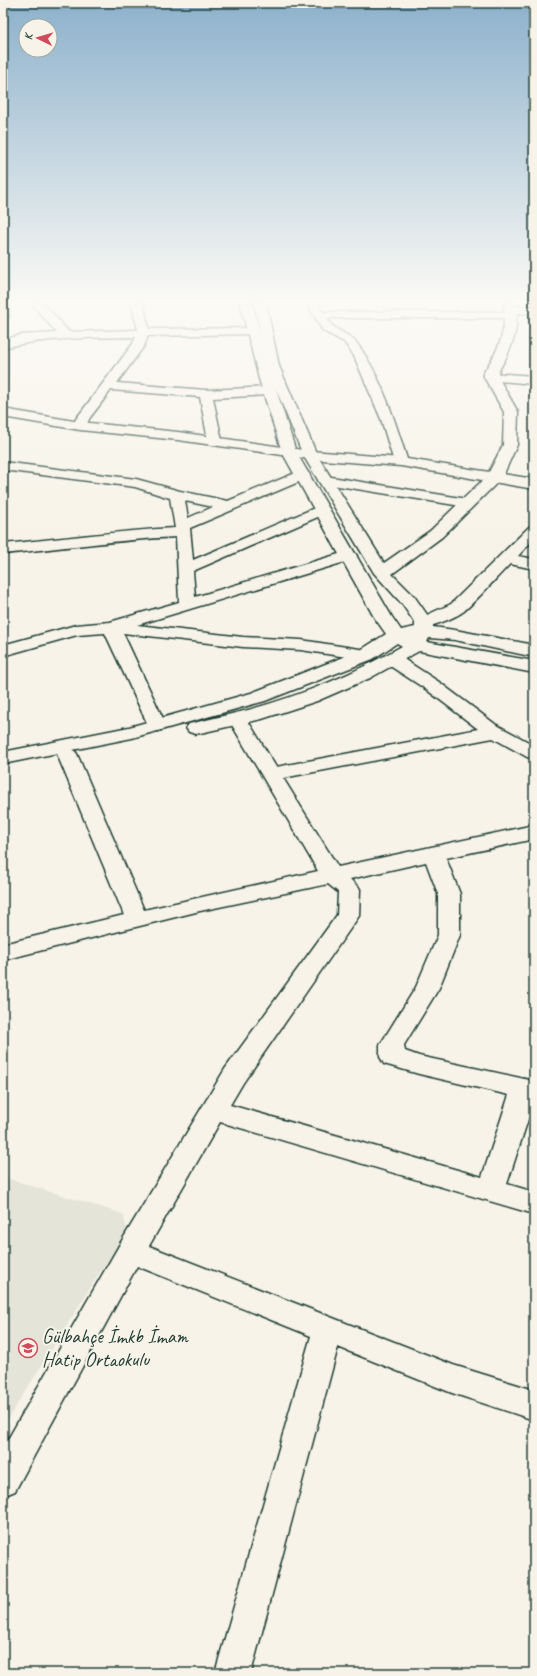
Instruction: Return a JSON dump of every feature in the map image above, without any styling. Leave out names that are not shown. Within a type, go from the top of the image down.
[{"type":"main road","points":[[267,381],[289,452],[383,617],[396,636]]},
{"type":"main road","points":[[280,381],[310,455],[382,573],[408,600],[421,633]]},
{"type":"main road","points":[[382,573],[436,534],[494,478],[510,445],[511,412],[493,381]]},
{"type":"main road","points":[[5,416],[214,441],[310,455],[400,462],[534,484]]},
{"type":"main road","points":[[3,767],[238,720],[334,689],[393,660],[421,633]]},
{"type":"main road","points":[[421,633],[534,667]]},
{"type":"main road","points":[[3,758],[132,732],[258,697],[366,655],[396,636],[421,633],[455,636],[534,652]]},
{"type":"street","points":[[80,426],[83,419],[112,381]]},
{"type":"street","points":[[371,381],[388,419],[400,462]]},
{"type":"street","points":[[108,386],[206,394],[270,391]]},
{"type":"street","points":[[206,394],[214,441]]},
{"type":"street","points":[[10,471],[136,483],[177,495],[228,506]]},
{"type":"street","points":[[3,549],[183,529],[228,506],[302,475]]},
{"type":"street","points":[[325,480],[467,503]]},
{"type":"street","points":[[177,495],[183,529],[187,603]]},
{"type":"street","points":[[185,569],[322,510]]},
{"type":"street","points":[[421,633],[457,608],[534,530]]},
{"type":"street","points":[[111,627],[187,603],[349,556]]},
{"type":"street","points":[[506,558],[534,564]]},
{"type":"street","points":[[111,627],[158,725]]},
{"type":"street","points":[[3,651],[76,630],[111,627],[243,642],[301,645],[366,655]]},
{"type":"street","points":[[393,660],[496,732],[534,753]]},
{"type":"street","points":[[3,1480],[131,1251],[234,1076],[348,916],[349,889],[332,876],[272,774],[238,720]]},
{"type":"street","points":[[272,774],[496,732]]},
{"type":"street","points":[[67,754],[137,920]]},
{"type":"street","points":[[3,952],[137,920],[534,832]]},
{"type":"street","points":[[434,854],[449,894],[449,936],[427,988],[392,1045],[393,1057],[419,1066],[529,1090],[491,1190]]},
{"type":"street","points":[[214,1110],[534,1203]]},
{"type":"street","points":[[131,1251],[452,1379],[534,1405]]},
{"type":"street","points":[[233,1673],[328,1329]]},
{"type":"shaded area","name":"Gülbahçe İmkb İmam Hatip Ortaokulu","points":[[3,1177],[123,1214],[127,1229],[115,1254],[102,1269],[3,1427]]},
{"type":"place","name":"Gülbahçe İmkb İmam Hatip Ortaokulu","points":[[28,1348]]}]
